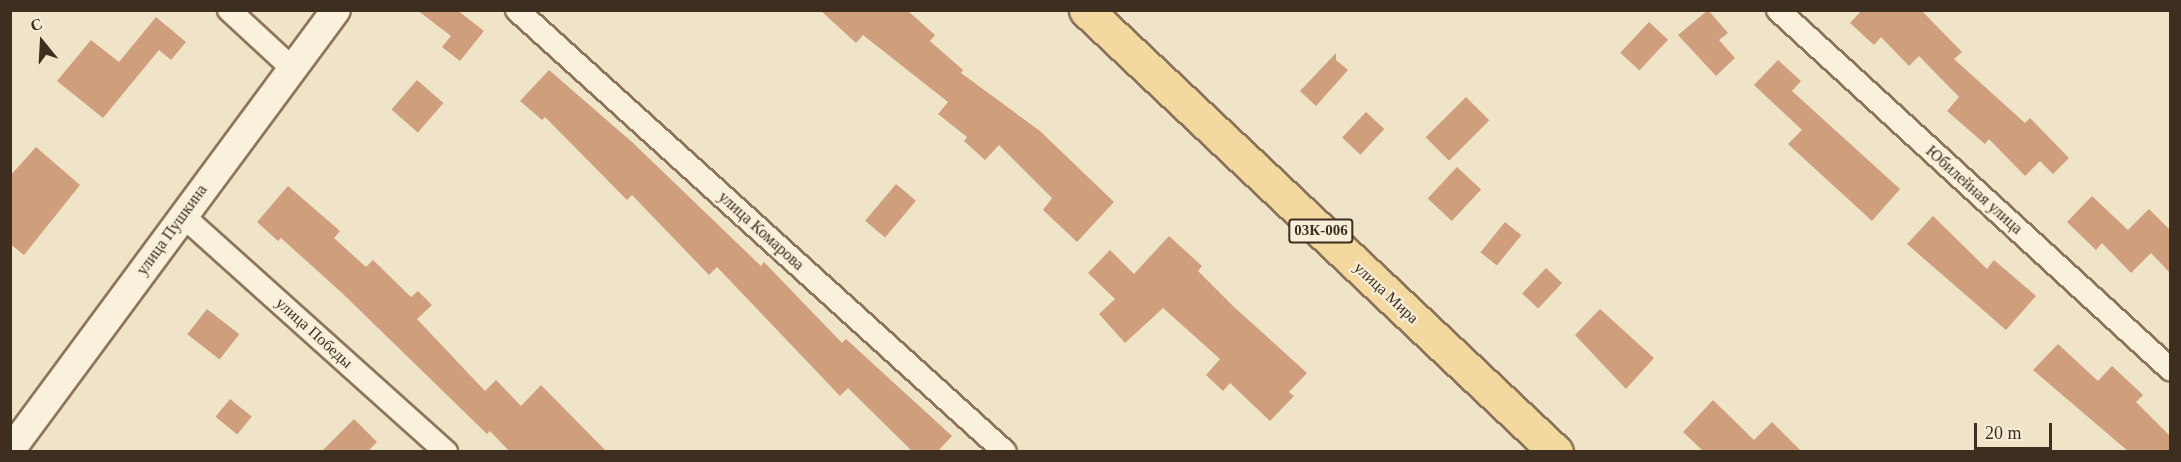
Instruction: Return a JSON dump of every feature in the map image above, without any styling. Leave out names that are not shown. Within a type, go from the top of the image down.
[{"type":"main road","name":"улица Мира","points":[[1086,10],[1556,452]]},
{"type":"street","points":[[229,10],[293,69]]},
{"type":"street","name":"улица Пушкина","points":[[10,451],[182,215],[336,10]]},
{"type":"street","name":"улица Комарова","points":[[517,10],[1005,452]]},
{"type":"street","name":"Юбилейная улица","points":[[1778,10],[2170,369]]},
{"type":"street","name":"улица Победы","points":[[182,215],[446,452]]},
{"type":"building","points":[[417,10],[457,10],[484,31],[460,61],[442,47],[451,36]]},
{"type":"building","points":[[820,10],[907,10],[935,35],[930,41],[963,70],[961,73],[1040,131],[1114,202],[1077,242],[1043,210],[1052,198],[999,145],[985,160],[964,141],[967,137],[938,114],[948,102],[863,35],[856,43]]},
{"type":"building","points":[[1708,10],[1728,33],[1719,40],[1735,58],[1716,76],[1678,35]]},
{"type":"building","points":[[1862,10],[1921,10],[1962,52],[1954,59],[2025,123],[2030,118],[2069,158],[2053,174],[2040,161],[2025,176],[1989,139],[1985,144],[1947,111],[1959,97],[1919,56],[1909,66],[1881,37],[1874,45],[1850,23]]},
{"type":"building","points":[[156,17],[186,42],[171,60],[159,50],[103,118],[57,81],[91,40],[119,62]]},
{"type":"building","points":[[1649,22],[1668,40],[1639,70],[1620,53]]},
{"type":"building","points":[[1336,53],[1336,60],[1348,70],[1316,106],[1300,91]]},
{"type":"building","points":[[1778,60],[1801,81],[1792,91],[1900,189],[1872,221],[1788,144],[1802,130],[1754,85]]},
{"type":"building","points":[[549,70],[632,142],[761,266],[764,262],[842,343],[846,339],[952,436],[937,452],[913,452],[848,388],[840,396],[717,267],[709,275],[632,195],[627,200],[545,117],[542,120],[520,101]]},
{"type":"building","points":[[417,80],[443,103],[418,132],[391,109]]},
{"type":"building","points":[[1466,97],[1489,120],[1449,161],[1426,137]]},
{"type":"building","points":[[1366,112],[1384,129],[1360,155],[1342,138]]},
{"type":"building","points":[[36,147],[80,185],[24,255],[10,244],[10,176]]},
{"type":"building","points":[[1457,167],[1481,190],[1452,221],[1428,198]]},
{"type":"building","points":[[896,184],[916,201],[885,237],[865,221]]},
{"type":"building","points":[[288,186],[340,231],[334,238],[366,267],[373,260],[411,297],[418,291],[432,305],[417,319],[485,391],[496,380],[521,406],[541,385],[607,452],[510,452],[490,431],[487,434],[341,292],[281,238],[278,241],[257,222]]},
{"type":"building","points":[[2092,196],[2128,230],[2149,209],[2170,230],[2170,273],[2151,253],[2131,273],[2102,243],[2096,250],[2067,222]]},
{"type":"building","points":[[1933,216],[1987,269],[1994,260],[2036,296],[2006,330],[1907,244]]},
{"type":"building","points":[[1505,222],[1521,235],[1497,266],[1480,252]]},
{"type":"building","points":[[1169,236],[1202,266],[1198,271],[1233,306],[1307,373],[1289,392],[1294,396],[1270,421],[1230,383],[1223,391],[1206,375],[1220,359],[1163,308],[1125,343],[1099,314],[1115,299],[1088,273],[1110,250],[1134,274]]},
{"type":"building","points":[[1546,268],[1562,283],[1538,309],[1522,294]]},
{"type":"building","points":[[207,309],[239,334],[220,359],[187,334]]},
{"type":"building","points":[[1600,309],[1654,358],[1626,389],[1575,335]]},
{"type":"building","points":[[2058,344],[2098,381],[2112,366],[2143,395],[2136,402],[2170,436],[2170,452],[2129,452],[2033,370]]},
{"type":"building","points":[[230,399],[252,417],[237,434],[216,417]]},
{"type":"building","points":[[1713,400],[1754,440],[1772,422],[1802,452],[1704,452],[1683,432]]},
{"type":"building","points":[[354,419],[377,442],[367,452],[321,452]]}]
